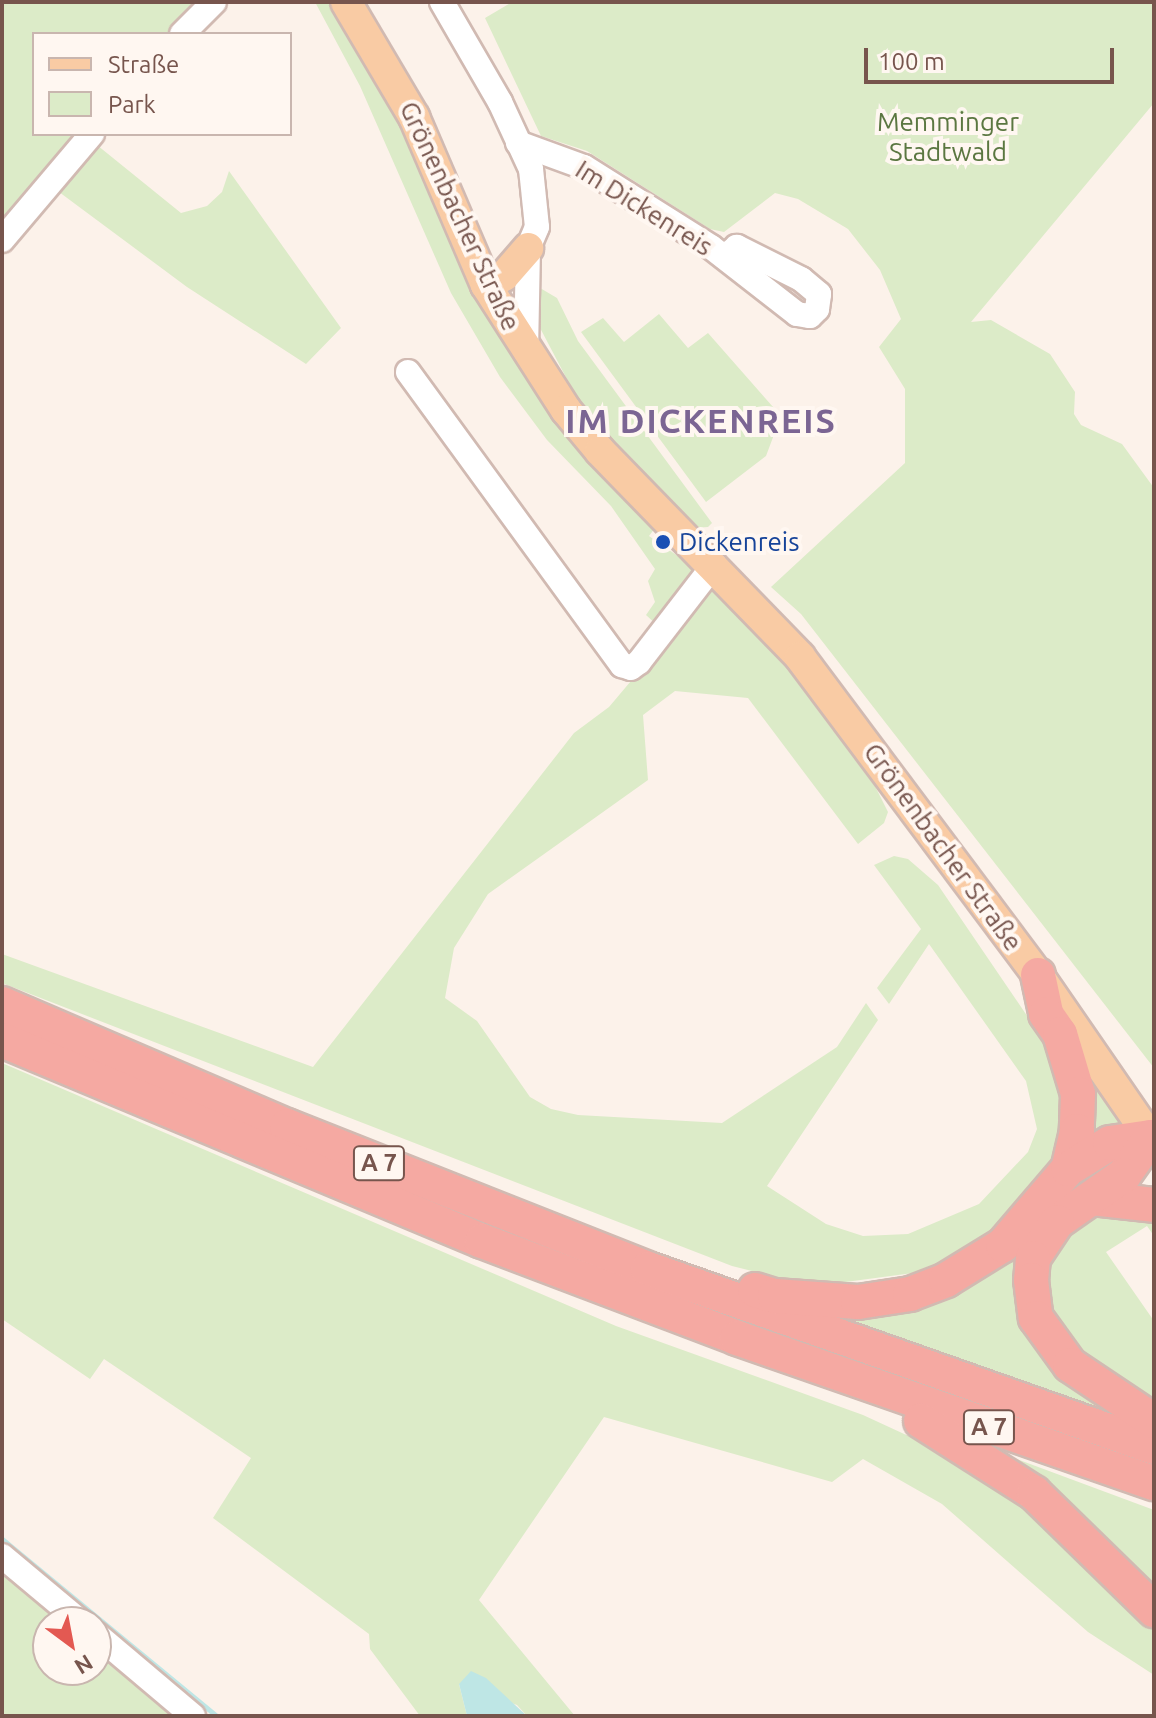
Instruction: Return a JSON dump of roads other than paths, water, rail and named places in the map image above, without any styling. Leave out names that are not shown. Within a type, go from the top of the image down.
[{"type":"highway","points":[[1038,975],[1046,1014],[1060,1034],[1078,1094],[1077,1131],[1068,1169]]},
{"type":"highway","name":"A 7","points":[[2,1004],[287,1126],[648,1269],[1154,1447]]},
{"type":"highway","name":"A 7","points":[[2,1040],[482,1241],[1154,1483]]},
{"type":"highway","points":[[1152,1140],[1138,1162],[1057,1222],[1044,1239],[1033,1258],[1032,1302],[1046,1337],[1070,1365],[1154,1421]]},
{"type":"highway","name":"A 7","points":[[648,1269],[674,1262],[775,1296],[858,1302],[910,1294],[946,1280],[1003,1245],[1052,1193],[1068,1169],[1110,1143],[1152,1140]]},
{"type":"highway","points":[[1092,1198],[1154,1205]]},
{"type":"highway","points":[[825,1367],[852,1395],[934,1427],[1011,1476],[1058,1513],[1154,1610]]},
{"type":"main road","name":"Grönenbacher Straße","points":[[346,2],[414,117],[486,285],[526,352],[600,451],[800,657],[1038,975],[1152,1140]]},
{"type":"main road","points":[[486,285],[504,276],[528,248]]},
{"type":"street","points":[[184,32],[214,2]]},
{"type":"street","points":[[442,2],[531,169],[537,227],[528,248],[526,352]]},
{"type":"street","points":[[2,240],[90,136]]},
{"type":"street","name":"Im Dickenreis","points":[[518,143],[584,167],[724,257]]},
{"type":"street","points":[[408,372],[622,665],[631,668],[639,662],[714,565]]},
{"type":"street","points":[[2,1556],[62,1606]]},
{"type":"street","points":[[112,1648],[193,1716]]},
{"type":"water","points":[[471,1671],[486,1678],[527,1716],[467,1716],[459,1684]]},
{"type":"waterway","points":[[2,1539],[217,1716]]},
{"type":"place","name":"Dickenreis","points":[[663,542]]},
{"type":"district","name":"IM DICKENREIS","points":[[701,421]]},
{"type":"park label","name":"Memminger Stadtwald","points":[[948,137]]}]
